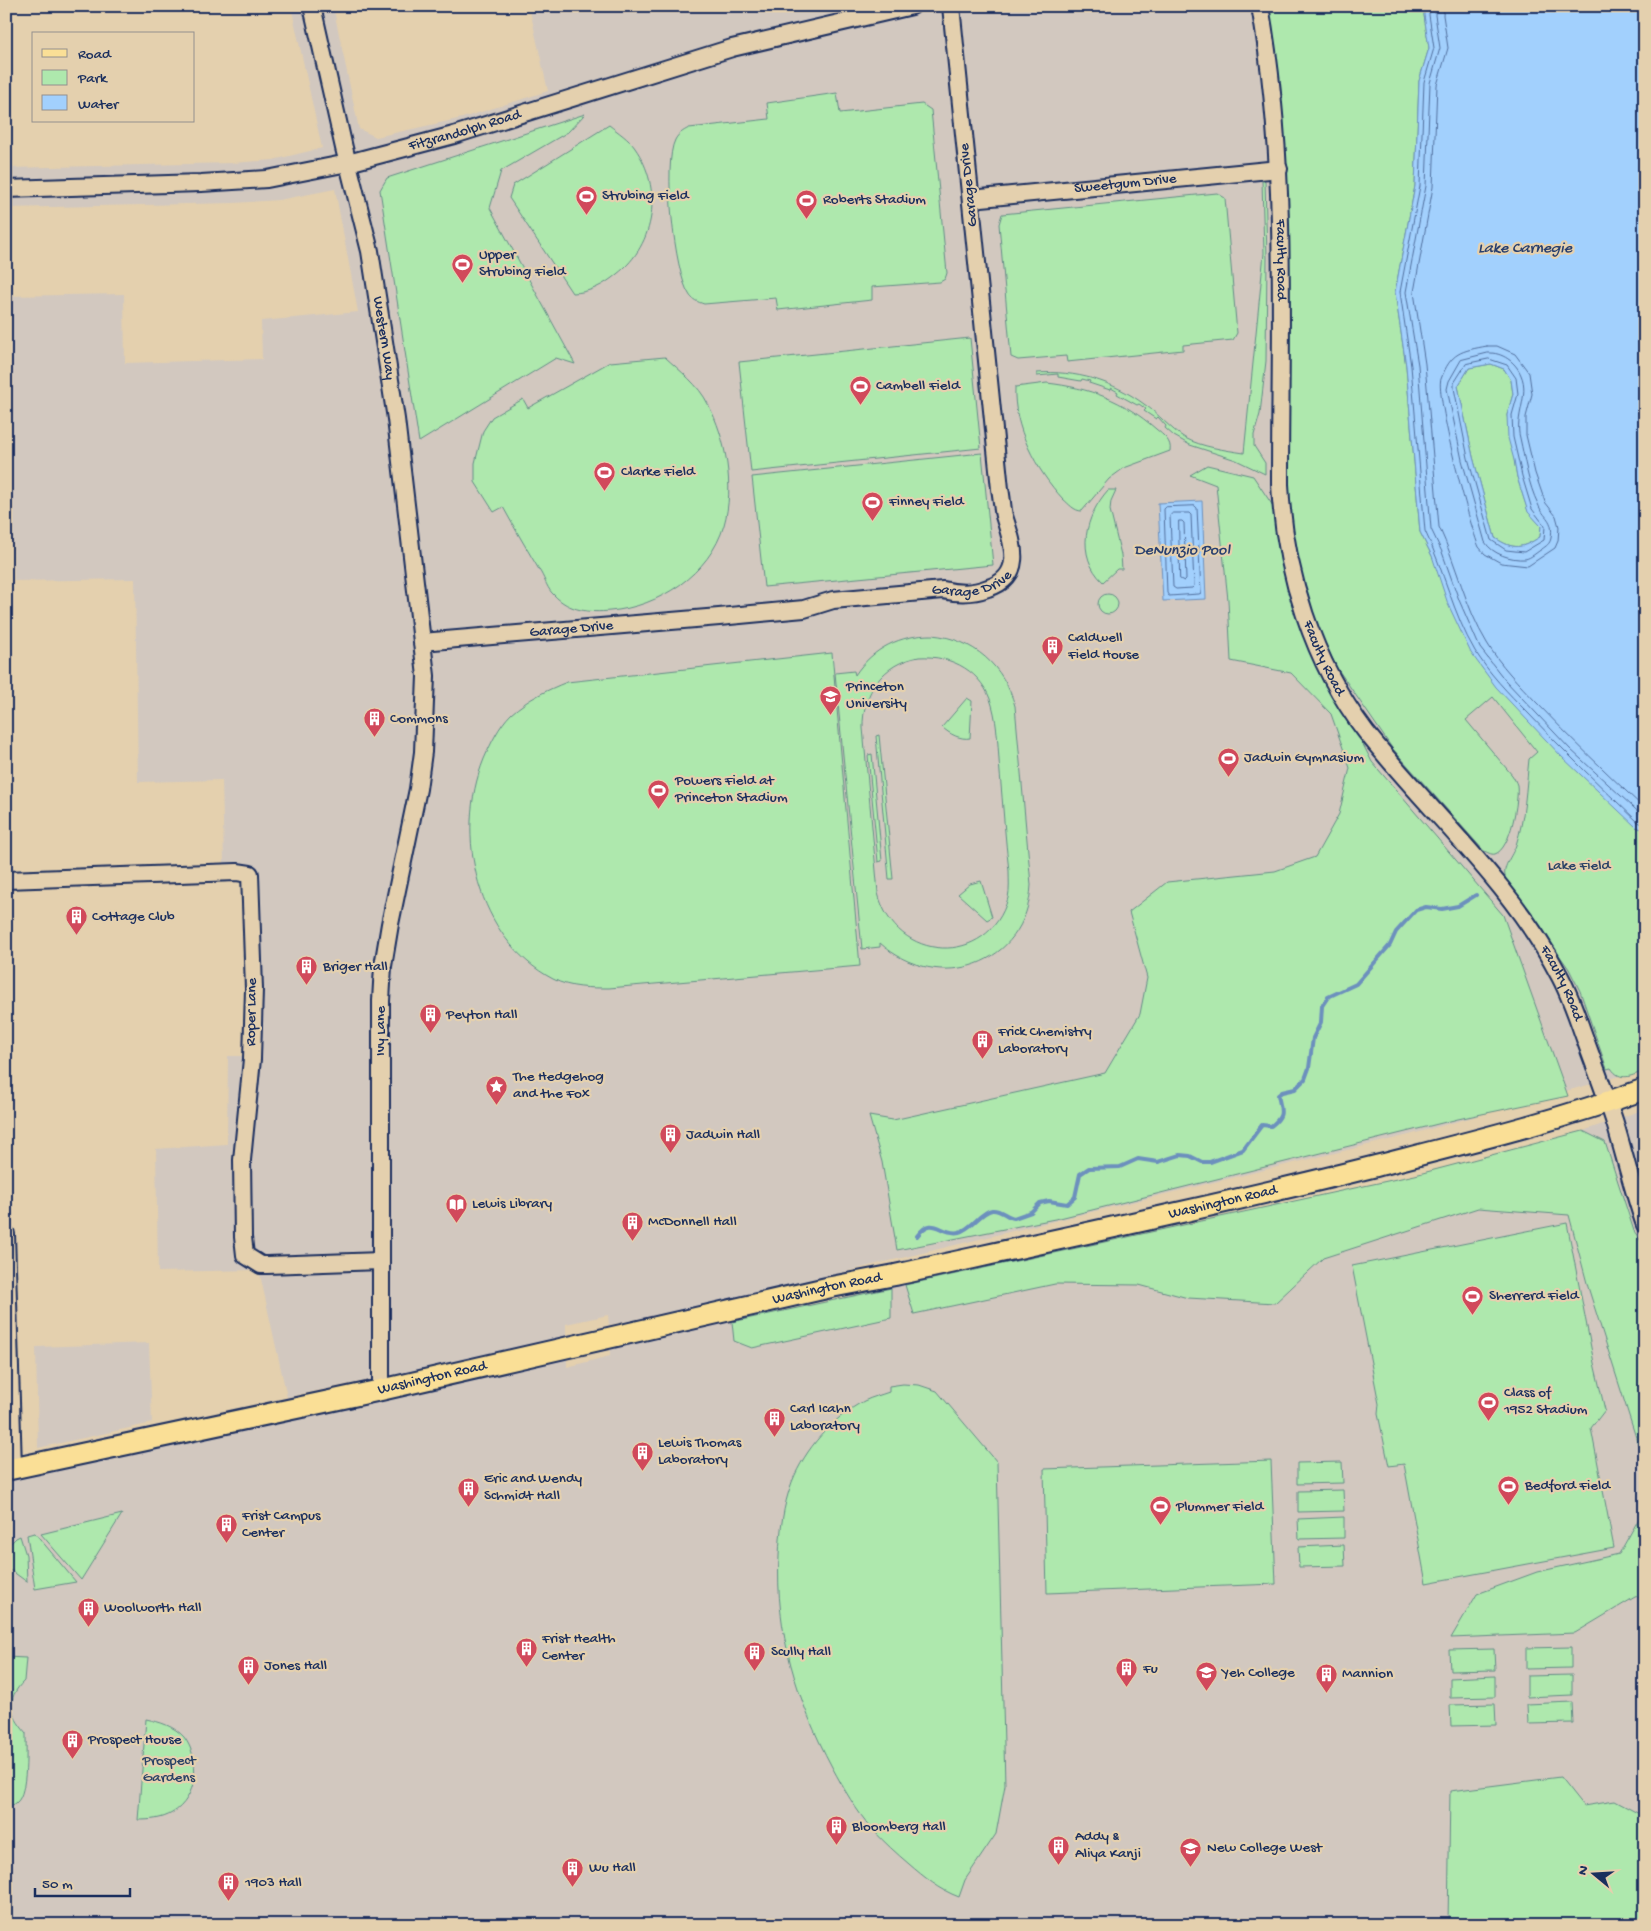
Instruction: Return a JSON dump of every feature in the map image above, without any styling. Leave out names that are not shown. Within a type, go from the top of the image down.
[{"type":"main road","name":"Washington Road","points":[[9,1469],[381,1390],[822,1290],[895,1276],[1273,1192],[1485,1139],[1645,1089]]},
{"type":"street","name":"Western Way","points":[[312,6],[370,252],[396,419],[426,676]]},
{"type":"street","name":"Fitzrandolph Road","points":[[6,189],[192,184],[266,179],[348,163],[454,135],[732,48],[912,6]]},
{"type":"street","name":"Garage Drive","points":[[422,642],[804,609],[833,600],[942,590],[959,594],[977,592],[999,585],[1008,576],[1012,569],[1013,545],[1004,514],[1000,489],[951,6]]},
{"type":"street","name":"Faculty Road","points":[[1260,6],[1266,42],[1279,169],[1280,484],[1286,544],[1293,573],[1311,628],[1335,682],[1359,721],[1394,764],[1489,871],[1519,910],[1559,973],[1570,998],[1607,1102],[1645,1224]]},
{"type":"street","name":"Sweetgum Drive","points":[[971,199],[1279,169]]},
{"type":"street","name":"Ivy Lane","points":[[381,1390],[380,1026],[383,966],[418,789],[423,752],[426,676]]},
{"type":"street","name":"Roper Lane","points":[[6,880],[237,872],[250,874],[254,989],[252,1059],[242,1160],[245,1255],[261,1265],[381,1260]]},
{"type":"street","points":[[6,1234],[9,1469]]},
{"type":"shaded area","name":"Princeton University","points":[[291,6],[333,6],[359,129],[376,137],[462,118],[548,91],[529,6],[1425,6],[1424,15],[1429,48],[1415,186],[1395,292],[1406,366],[1420,532],[1636,827],[1645,830],[1645,1069],[1409,1135],[745,1296],[609,1325],[608,1315],[566,1324],[566,1338],[548,1343],[287,1397],[259,1270],[158,1272],[156,1149],[227,1144],[228,1056],[245,1056],[244,879],[135,868],[224,864],[222,780],[138,782],[135,579],[14,581],[7,296],[124,294],[125,363],[262,359],[261,321],[358,312],[335,189],[279,200],[234,203],[6,208],[6,168],[233,163],[273,160],[322,148]]},
{"type":"shaded area","points":[[1645,1109],[1645,1925],[6,1925],[6,1482],[567,1354],[567,1367],[610,1356],[610,1348],[1415,1175],[1583,1131]]},
{"type":"shaded area","points":[[149,1343],[152,1423],[38,1448],[36,1347]]},
{"type":"green space","name":"Lake Field","points":[[1267,6],[1425,6],[1424,15],[1429,48],[1419,81],[1415,186],[1395,292],[1406,366],[1420,532],[1432,556],[1636,827],[1645,830],[1645,1071],[1623,1077],[1615,1073],[1611,1068],[1607,1069],[1580,991],[1569,969],[1506,880],[1506,866],[1516,845],[1521,824],[1529,759],[1537,752],[1493,697],[1466,720],[1512,775],[1517,785],[1517,801],[1510,834],[1501,850],[1495,854],[1484,851],[1392,748],[1337,668],[1319,631],[1302,581],[1288,511],[1288,233],[1281,109]]},
{"type":"green space","name":"Roberts Stadium","points":[[837,93],[840,113],[922,104],[931,110],[947,273],[945,279],[940,282],[872,287],[872,300],[778,310],[776,298],[704,304],[697,302],[690,296],[684,282],[675,242],[670,193],[670,171],[676,138],[689,128],[769,119],[767,103]]},
{"type":"green space","name":"Upper Strubing Field","points":[[585,114],[568,132],[501,171],[490,208],[575,364],[556,358],[419,442],[380,190],[387,178]]},
{"type":"green space","name":"Strubing Field","points":[[609,125],[633,145],[644,164],[652,198],[651,215],[640,247],[630,262],[602,285],[584,292],[572,293],[509,198],[513,185]]},
{"type":"green space","points":[[1262,181],[1265,181],[1267,258],[1266,361],[1260,414],[1254,435],[1254,446],[1265,463],[1265,474],[1236,460],[1190,445],[1174,436],[1165,428],[1166,426],[1158,417],[1156,419],[1144,411],[1146,409],[1139,404],[1137,405],[1117,394],[1118,392],[1111,388],[1110,390],[1082,379],[1081,381],[1058,377],[1058,374],[1037,376],[1037,373],[1065,373],[1107,383],[1144,404],[1185,438],[1206,446],[1244,453],[1264,253]]},
{"type":"green space","points":[[1217,193],[1225,198],[1237,333],[1233,340],[1183,345],[1183,350],[1067,362],[1066,356],[1018,360],[1011,357],[999,224],[1002,214]]},
{"type":"green space","name":"Cambell Field","points":[[970,338],[981,448],[751,472],[739,362]]},
{"type":"green space","name":"Clarke Field","points":[[665,357],[700,391],[720,432],[729,479],[729,495],[724,525],[717,543],[707,559],[680,585],[663,595],[646,603],[610,611],[595,612],[573,608],[566,605],[548,588],[503,507],[494,512],[475,482],[475,463],[483,431],[492,417],[523,399],[528,408],[610,362]]},
{"type":"green space","points":[[1491,364],[1504,369],[1511,380],[1513,394],[1507,415],[1517,477],[1528,511],[1541,526],[1540,537],[1522,546],[1507,545],[1495,538],[1473,457],[1458,386],[1469,368]]},
{"type":"green space","points":[[1047,383],[1092,392],[1131,410],[1164,436],[1170,444],[1170,451],[1124,468],[1109,479],[1082,511],[1074,509],[1053,488],[1035,461],[1022,432],[1018,417],[1015,387]]},
{"type":"green space","name":"Finney Field","points":[[982,453],[993,565],[764,587],[752,477]]},
{"type":"green space","points":[[1207,465],[1253,476],[1273,506],[1295,603],[1326,672],[1372,762],[1503,915],[1568,1096],[1458,1119],[1060,1218],[897,1250],[882,1162],[869,1116],[893,1120],[1105,1073],[1140,1014],[1147,978],[1129,912],[1167,882],[1275,871],[1315,857],[1339,814],[1350,768],[1331,714],[1291,673],[1231,661],[1228,600],[1216,485],[1190,475]]},
{"type":"green space","points":[[1108,490],[1116,490],[1111,501],[1110,510],[1121,555],[1122,569],[1117,569],[1103,582],[1094,571],[1089,560],[1086,536],[1094,512]]},
{"type":"green space","points":[[1108,594],[1115,597],[1118,604],[1115,611],[1108,614],[1101,611],[1098,604],[1101,597]]},
{"type":"green space","points":[[932,635],[961,642],[985,657],[1003,679],[1015,706],[1031,885],[1026,913],[1014,936],[997,953],[976,964],[952,969],[928,967],[903,959],[880,943],[880,947],[862,949],[835,673],[854,671],[855,675],[870,657],[879,650],[909,637]],"holes":[[[931,657],[943,659],[964,668],[974,675],[988,693],[997,730],[1009,871],[1008,898],[998,921],[982,937],[963,946],[942,948],[922,944],[903,933],[888,916],[878,893],[863,728],[866,703],[877,682],[885,673],[906,660]]]},
{"type":"green space","name":"Powers Field at Princeton Stadium","points":[[832,653],[860,966],[602,988],[580,987],[560,982],[527,961],[506,938],[490,912],[478,882],[472,851],[471,820],[475,789],[489,747],[499,729],[511,714],[538,695],[567,682]]},
{"type":"green space","points":[[967,698],[972,701],[970,738],[963,738],[955,736],[942,727]]},
{"type":"green space","points":[[879,735],[893,879],[889,879],[876,736]]},
{"type":"green space","points":[[872,754],[882,861],[878,862],[868,755]]},
{"type":"green space","points":[[981,881],[992,917],[987,920],[958,894],[970,884]]},
{"type":"green space","points":[[1583,1131],[1605,1142],[1634,1231],[1645,1247],[1645,1466],[1588,1287],[1569,1215],[1478,1208],[1323,1258],[1275,1303],[1188,1298],[1139,1285],[1055,1284],[914,1314],[905,1285],[1415,1175]]},
{"type":"green space","points":[[1567,1223],[1605,1410],[1591,1428],[1614,1548],[1426,1583],[1404,1464],[1389,1466],[1352,1266]]},
{"type":"green space","points":[[891,1288],[891,1318],[752,1348],[734,1341],[732,1322]]},
{"type":"green space","points":[[903,1384],[919,1385],[937,1391],[997,1462],[1005,1785],[996,1834],[965,1880],[959,1897],[932,1883],[895,1852],[873,1830],[851,1800],[832,1767],[808,1717],[791,1665],[781,1611],[779,1556],[781,1528],[786,1500],[792,1482],[804,1458],[812,1446],[841,1416],[864,1401],[889,1392],[889,1386]]},
{"type":"green space","name":"Plummer Field","points":[[1271,1461],[1276,1584],[1047,1593],[1044,1469]]},
{"type":"green space","points":[[1342,1462],[1343,1483],[1297,1484],[1297,1463]]},
{"type":"green space","points":[[1343,1490],[1344,1511],[1298,1512],[1298,1491]]},
{"type":"green space","points":[[1645,1508],[1645,1595],[1635,1597],[1575,1633],[1451,1638],[1477,1594],[1537,1572],[1619,1554]]},
{"type":"green space","points":[[122,1514],[81,1580],[41,1534]]},
{"type":"green space","points":[[1344,1517],[1344,1538],[1299,1539],[1298,1519]]},
{"type":"green space","points":[[35,1533],[76,1582],[35,1589],[27,1535]]},
{"type":"green space","points":[[20,1536],[26,1555],[27,1582],[12,1571],[6,1570],[6,1548]]},
{"type":"green space","points":[[1344,1545],[1345,1566],[1299,1567],[1298,1547]]},
{"type":"green space","points":[[1571,1647],[1571,1668],[1526,1669],[1526,1648]]},
{"type":"green space","points":[[1494,1649],[1495,1670],[1450,1671],[1449,1650]]},
{"type":"green space","points":[[6,1657],[26,1658],[24,1681],[14,1694],[12,1701],[16,1720],[26,1733],[25,1780],[21,1797],[15,1804],[10,1806],[6,1806]]},
{"type":"green space","points":[[1572,1675],[1572,1695],[1527,1697],[1527,1676]]},
{"type":"green space","points":[[1495,1676],[1495,1697],[1450,1698],[1450,1678]]},
{"type":"green space","points":[[1572,1702],[1573,1723],[1528,1724],[1527,1704]]},
{"type":"green space","points":[[1495,1704],[1496,1725],[1451,1726],[1450,1705]]},
{"type":"green space","name":"Prospect Gardens","points":[[146,1719],[166,1725],[184,1737],[193,1756],[195,1767],[192,1788],[181,1806],[164,1817],[138,1820]]},
{"type":"green space","points":[[1560,1777],[1583,1806],[1615,1801],[1645,1817],[1645,1925],[1448,1925],[1450,1791]]},
{"type":"water","name":"Lake Carnegie","points":[[1425,6],[1645,6],[1645,830],[1636,827],[1562,757],[1496,687],[1471,653],[1448,604],[1432,556],[1420,532],[1406,366],[1395,292],[1415,186],[1419,81],[1429,48],[1424,15]],"holes":[[[1491,364],[1504,369],[1511,380],[1513,394],[1507,415],[1508,438],[1517,477],[1528,512],[1541,526],[1540,537],[1522,546],[1507,545],[1495,538],[1473,457],[1458,386],[1469,368]]]},
{"type":"water","name":"DeNunzio Pool","points":[[1202,501],[1206,599],[1163,601],[1158,503]]},
{"type":"waterway","points":[[917,1236],[928,1226],[959,1232],[968,1228],[984,1214],[992,1210],[1014,1218],[1031,1212],[1040,1203],[1049,1201],[1067,1204],[1075,1197],[1080,1174],[1089,1168],[1120,1167],[1138,1159],[1158,1162],[1180,1155],[1190,1156],[1202,1162],[1210,1162],[1243,1150],[1262,1125],[1271,1126],[1280,1116],[1281,1109],[1278,1095],[1295,1089],[1305,1079],[1309,1068],[1313,1038],[1321,1022],[1322,1006],[1328,997],[1356,984],[1390,945],[1396,932],[1416,910],[1426,907],[1442,909],[1458,906],[1476,895]]},
{"type":"place","name":"Strubing Field","points":[[586,215]]},
{"type":"place","name":"Roberts Stadium","points":[[807,219]]},
{"type":"place","name":"Upper Strubing Field","points":[[463,283]]},
{"type":"place","name":"Cambell Field","points":[[860,405]]},
{"type":"place","name":"Clarke Field","points":[[605,491]]},
{"type":"place","name":"Finney Field","points":[[873,521]]},
{"type":"place","name":"Caldwell Field House","points":[[1052,666]]},
{"type":"place","name":"Princeton University","points":[[830,715]]},
{"type":"place","name":"Commons","points":[[374,738]]},
{"type":"place","name":"Jadwin Gymnasium","points":[[1228,777]]},
{"type":"place","name":"Powers Field at Princeton Stadium","points":[[659,809]]},
{"type":"place","name":"Cottage Club","points":[[76,936]]},
{"type":"place","name":"Briger Hall","points":[[307,986]]},
{"type":"place","name":"Peyton Hall","points":[[430,1034]]},
{"type":"place","name":"Frick Chemistry Laboratory","points":[[982,1060]]},
{"type":"place","name":"The Hedgehog and the Fox","points":[[497,1105]]},
{"type":"place","name":"Jadwin Hall","points":[[670,1154]]},
{"type":"place","name":"Lewis Library","points":[[456,1223]]},
{"type":"place","name":"McDonnell Hall","points":[[632,1241]]},
{"type":"place","name":"Sherrerd Field","points":[[1473,1315]]},
{"type":"place","name":"Class of 1952 Stadium","points":[[1488,1421]]},
{"type":"place","name":"Carl Icahn Laboratory","points":[[774,1437]]},
{"type":"place","name":"Lewis Thomas Laboratory","points":[[642,1471]]},
{"type":"place","name":"Bedford Field","points":[[1509,1505]]},
{"type":"place","name":"Eric and Wendy Schmidt Hall","points":[[468,1507]]},
{"type":"place","name":"Plummer Field","points":[[1160,1526]]},
{"type":"place","name":"Frist Campus Center","points":[[226,1544]]},
{"type":"place","name":"Woolworth Hall","points":[[88,1627]]},
{"type":"place","name":"Frist Health Center","points":[[526,1667]]},
{"type":"place","name":"Scully Hall","points":[[755,1671]]},
{"type":"place","name":"Jones Hall","points":[[248,1685]]},
{"type":"place","name":"Fu","points":[[1127,1688]]},
{"type":"place","name":"Yeh College","points":[[1206,1692]]},
{"type":"place","name":"Mannion","points":[[1326,1693]]},
{"type":"place","name":"Prospect House","points":[[72,1759]]},
{"type":"place","name":"Bloomberg Hall","points":[[836,1846]]},
{"type":"place","name":"Addy & Aliya Kanji","points":[[1059,1865]]},
{"type":"place","name":"New College West","points":[[1191,1867]]},
{"type":"place","name":"Wu Hall","points":[[573,1887]]},
{"type":"place","name":"1903 Hall","points":[[229,1902]]}]
